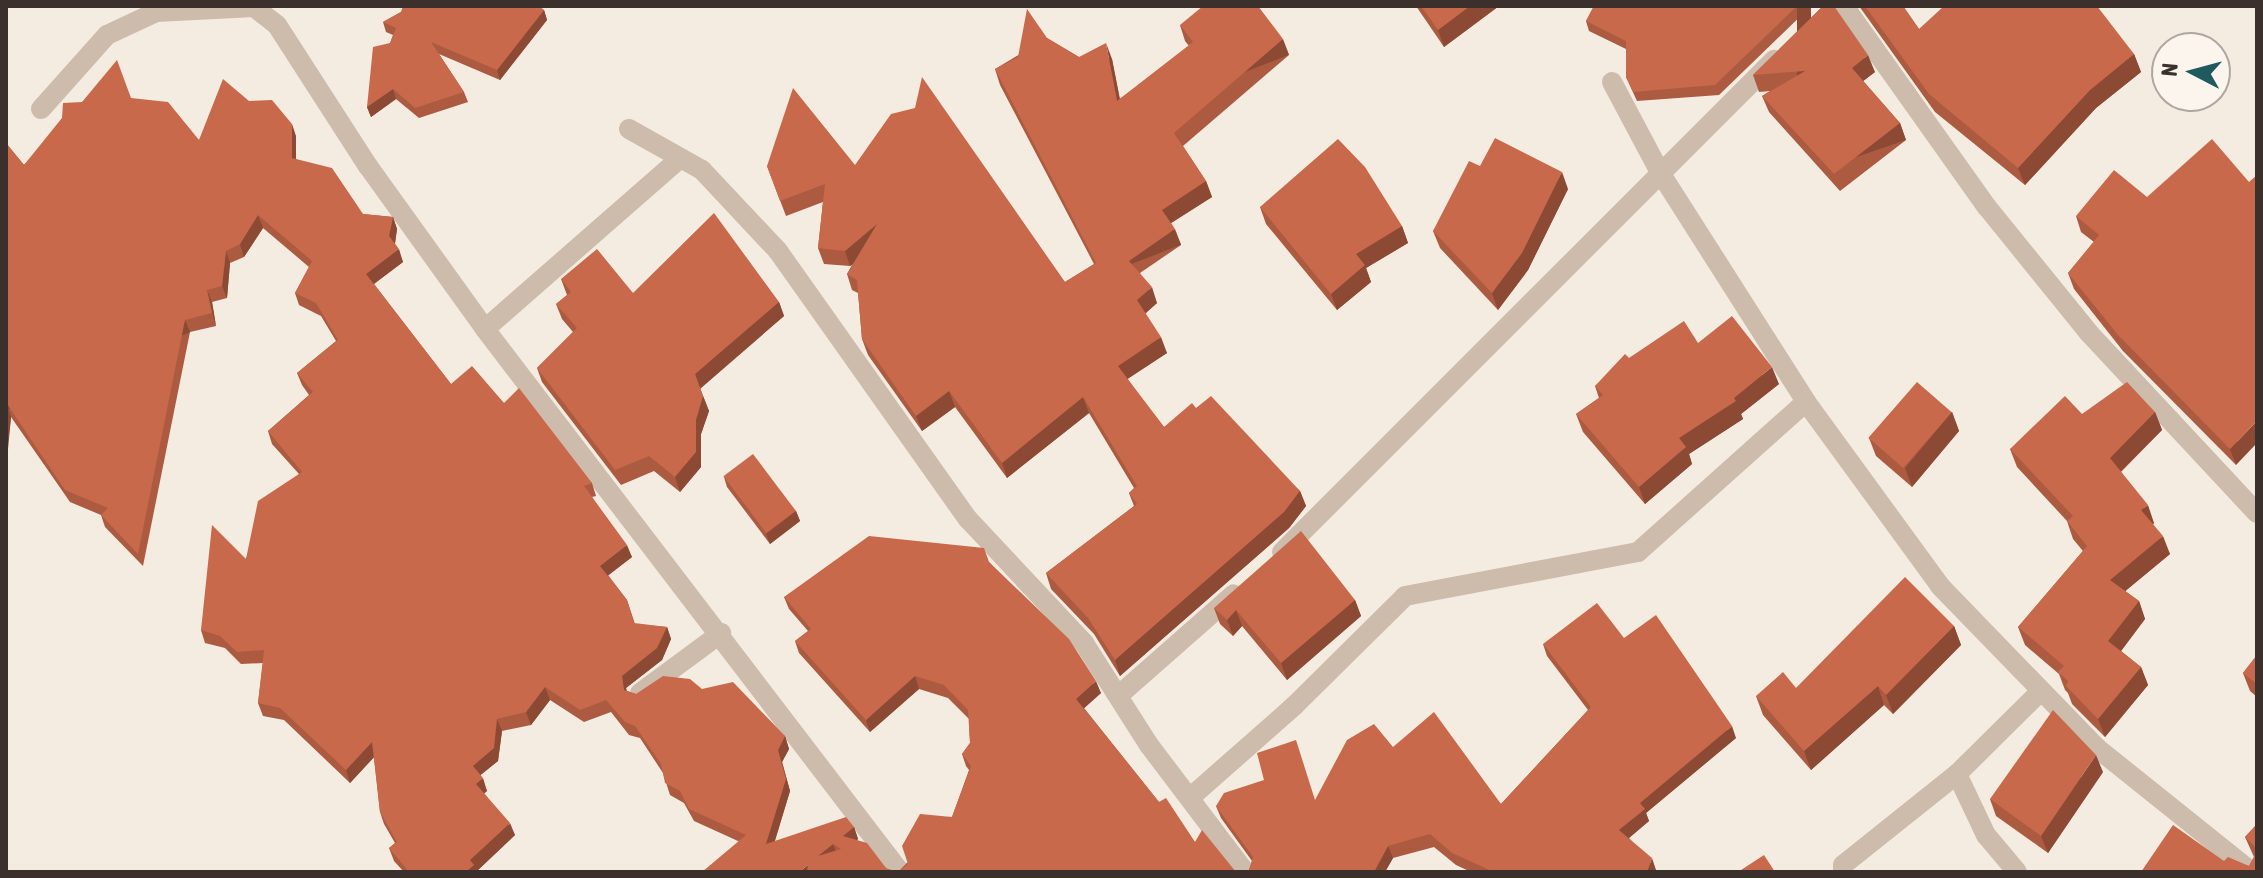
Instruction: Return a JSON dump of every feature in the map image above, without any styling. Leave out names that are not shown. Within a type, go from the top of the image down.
[{"type":"street","points":[[1844,6],[1987,207],[2080,322],[2257,513]]},
{"type":"street","points":[[41,109],[107,35],[156,12],[254,7],[277,25],[368,166],[485,329],[721,633],[900,872]]},
{"type":"street","points":[[1118,696],[1260,571],[1794,40]]},
{"type":"street","points":[[1612,82],[1661,174],[1806,402],[1940,586],[2097,748],[2252,872]]},
{"type":"street","points":[[629,129],[702,170],[778,251],[968,519],[1084,643],[1149,745],[1192,796],[1245,872]]},
{"type":"street","points":[[485,329],[680,158]]},
{"type":"street","points":[[1192,796],[1294,706],[1405,596],[1638,552],[1806,402]]},
{"type":"street","points":[[638,694],[721,633]]},
{"type":"street","points":[[1843,872],[1843,865],[1957,774],[2041,691]]},
{"type":"street","points":[[1957,774],[1986,835],[2017,872]]},
{"type":"building","points":[[403,6],[539,6],[544,10],[497,70],[431,42],[464,92],[415,108],[393,89],[367,107],[373,47],[390,43],[396,28],[383,22],[401,12]]},
{"type":"building","points":[[1203,6],[1258,6],[1283,39],[1174,133],[1206,181],[1162,210],[1175,229],[1129,261],[1152,287],[1137,300],[1161,337],[1118,366],[1164,427],[1192,403],[1196,408],[1211,396],[1300,491],[1284,512],[1115,660],[1088,618],[1046,573],[1137,504],[1129,493],[1137,486],[1083,397],[1002,463],[949,391],[916,416],[862,339],[857,280],[847,274],[877,224],[845,251],[818,248],[825,184],[780,201],[767,166],[793,88],[855,165],[891,114],[915,108],[922,77],[1065,282],[1096,263],[995,69],[1018,57],[1027,9],[1047,38],[1079,57],[1106,43],[1117,101],[1193,42],[1180,25]]},
{"type":"building","points":[[1421,6],[1470,6],[1438,30]]},
{"type":"building","points":[[1594,6],[1797,6],[1715,85],[1633,92],[1626,77],[1626,41],[1586,21]]},
{"type":"building","points":[[1823,6],[1834,6],[1868,55],[1852,68],[1900,123],[1834,174],[1762,96],[1805,71],[1753,75]]},
{"type":"building","points":[[1865,6],[1903,6],[1919,29],[1944,6],[2097,6],[2134,54],[2090,90],[2018,168],[1929,94]]},
{"type":"building","points":[[117,60],[131,98],[168,102],[199,140],[223,79],[249,101],[272,100],[292,124],[292,158],[332,168],[363,214],[393,217],[389,236],[399,249],[366,274],[451,384],[472,366],[504,403],[519,388],[592,483],[584,486],[627,545],[600,566],[627,600],[634,623],[667,627],[657,648],[622,676],[624,690],[636,694],[663,676],[690,679],[702,689],[733,682],[785,736],[778,750],[786,779],[766,844],[846,817],[854,827],[843,836],[867,843],[886,868],[897,872],[807,872],[808,865],[799,872],[702,872],[746,835],[689,809],[680,791],[665,783],[661,764],[635,726],[625,722],[606,700],[580,710],[545,687],[526,712],[497,719],[494,748],[473,766],[483,778],[476,784],[510,823],[470,860],[474,865],[466,872],[409,872],[389,848],[397,842],[380,812],[372,742],[346,770],[280,708],[258,703],[264,650],[237,652],[220,636],[201,630],[212,525],[246,559],[258,501],[302,472],[268,431],[313,392],[297,373],[338,340],[316,303],[295,293],[312,261],[258,215],[240,244],[226,251],[222,286],[207,290],[212,313],[185,320],[138,554],[101,515],[108,508],[65,490],[7,404],[6,412],[6,143],[24,165],[62,118],[63,103],[82,102]],"holes":[[[833,844],[841,849],[818,856]]]},
{"type":"building","points":[[1495,138],[1562,172],[1522,253],[1492,293],[1433,231],[1469,161],[1480,166]]},
{"type":"building","points":[[1338,139],[1365,167],[1402,226],[1356,254],[1365,265],[1331,294],[1260,207]]},
{"type":"building","points":[[2212,139],[2249,182],[2257,175],[2257,421],[2230,449],[2118,335],[2068,273],[2099,235],[2076,216],[2114,170],[2147,197]]},
{"type":"building","points":[[714,213],[779,302],[695,374],[703,396],[696,420],[696,452],[675,477],[649,456],[615,470],[537,368],[577,328],[556,304],[571,292],[561,279],[597,249],[633,293]]},
{"type":"building","points":[[1732,316],[1772,367],[1734,398],[1736,401],[1679,438],[1686,447],[1639,487],[1576,414],[1603,395],[1595,386],[1625,354],[1629,358],[1684,321],[1698,343]]},
{"type":"building","points":[[1917,382],[1952,412],[1903,468],[1868,438]]},
{"type":"building","points":[[2127,382],[2155,412],[2110,458],[2148,505],[2141,510],[2163,536],[2110,580],[2139,601],[2108,641],[2141,667],[2098,719],[2066,686],[2068,681],[2058,672],[2064,666],[2018,627],[2087,546],[2067,521],[2073,516],[2010,449],[2065,396],[2082,414]]},
{"type":"building","points":[[753,454],[796,511],[766,533],[723,476]]},
{"type":"building","points":[[1301,531],[1355,600],[1281,663],[1236,610],[1227,620],[1214,608]]},
{"type":"building","points":[[869,536],[984,548],[989,562],[1069,639],[1096,681],[1076,699],[1159,802],[1166,798],[1195,842],[1202,830],[1236,872],[898,872],[908,864],[902,846],[920,814],[952,817],[971,766],[962,754],[970,743],[968,710],[944,685],[915,676],[866,720],[795,641],[811,629],[784,597]]},
{"type":"building","points":[[1905,577],[1954,626],[1886,695],[1878,686],[1804,751],[1756,696],[1783,672],[1796,688]]},
{"type":"building","points":[[1597,603],[1624,638],[1656,615],[1732,726],[1640,803],[1645,809],[1619,830],[1652,858],[1647,872],[1494,872],[1452,853],[1430,834],[1388,846],[1374,872],[1236,872],[1249,870],[1253,857],[1216,806],[1224,793],[1264,780],[1257,753],[1296,740],[1315,800],[1347,740],[1374,724],[1393,747],[1434,712],[1501,804],[1591,707],[1543,644]]},
{"type":"building","points":[[2257,655],[2257,684],[2243,673]]},
{"type":"building","points":[[2053,710],[2096,755],[2041,836],[1990,799]]},
{"type":"building","points":[[2257,824],[2257,849],[2245,837]]},
{"type":"building","points":[[2173,825],[2224,861],[2228,857],[2249,866],[2257,851],[2257,872],[2141,872]]},
{"type":"building","points":[[1764,855],[1775,872],[1738,872]]}]
